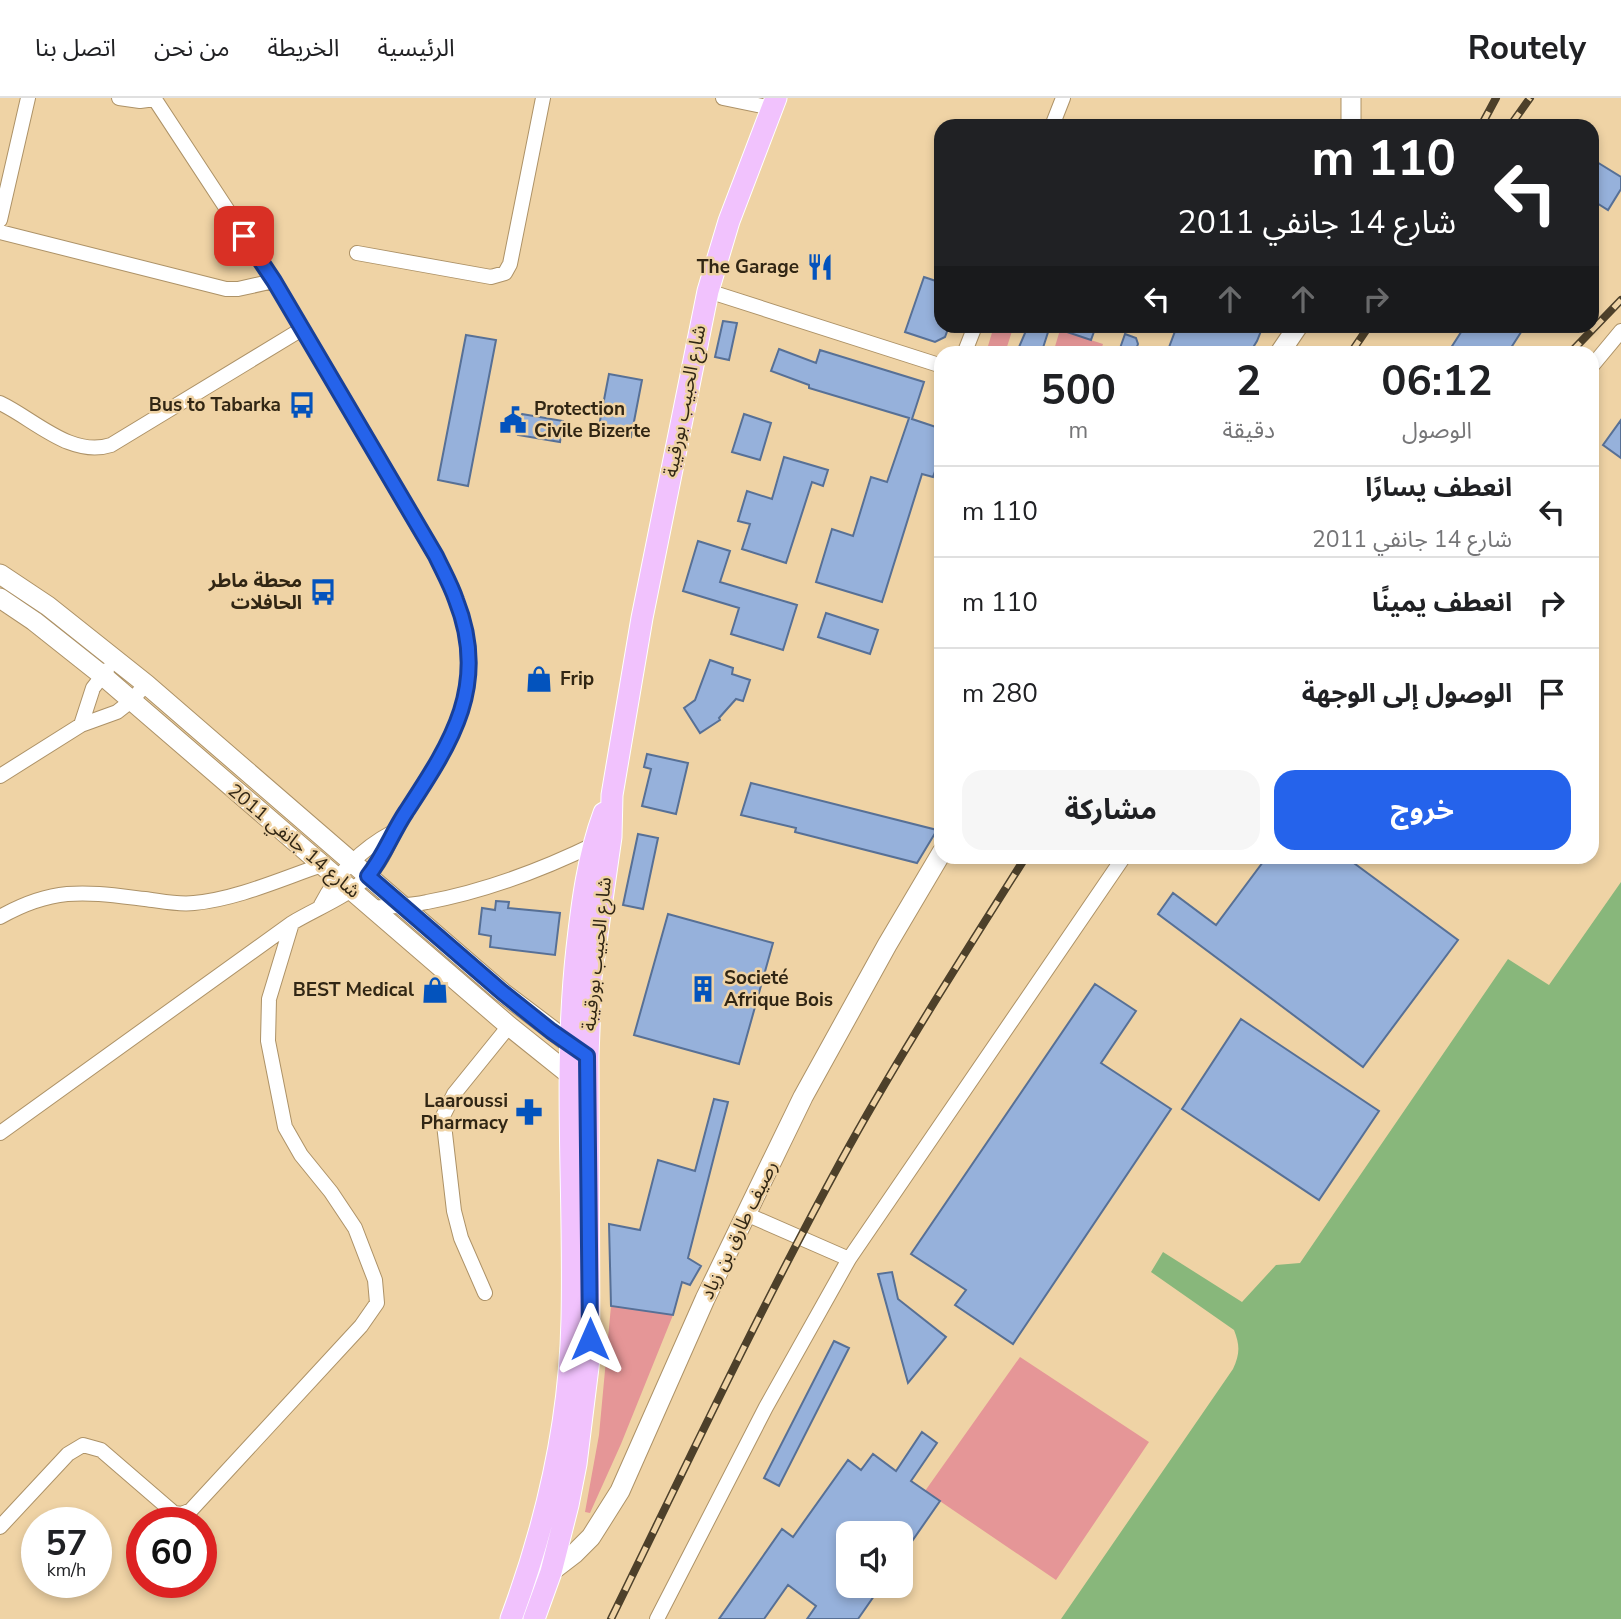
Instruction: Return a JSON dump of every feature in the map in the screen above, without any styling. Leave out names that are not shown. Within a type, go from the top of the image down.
[{"type":"main road","points":[[1351,98],[1351,119]]},
{"type":"main road","name":"شارع الحبيب بورقيبة","points":[[534,1619],[551,1572],[576,1464],[589,1359],[587,1087],[578,1050],[579,926],[603,841],[642,618],[708,291],[729,220],[774,103]]},
{"type":"main road","name":"شارع 14 جانفي 2011","points":[[0,574],[48,606],[146,684],[502,992],[578,1050]]},
{"type":"main road","name":"شارع 14 جانفي 2011","points":[[0,598],[34,621],[102,676],[509,1026],[587,1087]]},
{"type":"main road","name":"رصيف طارق بن زياد","points":[[522,1590],[551,1572],[591,1537],[620,1492],[705,1299],[746,1214],[835,1037],[935,864]]},
{"type":"main road","name":"شارع الحبيب بورقيبة","points":[[511,1619],[546,1515],[554,1477],[570,1359],[573,1235],[569,1075],[578,1050]]},
{"type":"street","points":[[0,220],[28,98]]},
{"type":"street","points":[[0,917],[32,900],[56,894],[96,893],[180,903],[205,902],[337,877],[368,876],[446,747],[457,727],[465,702],[469,653],[465,627],[457,600],[436,556],[274,281],[155,99],[140,102],[119,98]]},
{"type":"street","points":[[357,254],[491,278],[505,273],[510,264],[543,98]]},
{"type":"street","points":[[723,98],[774,103]]},
{"type":"street","points":[[1055,119],[1063,98]]},
{"type":"street","points":[[0,232],[226,289],[274,281]]},
{"type":"street","points":[[708,291],[934,363]]},
{"type":"street","points":[[0,403],[67,442],[86,449],[97,449],[111,444],[302,329]]},
{"type":"street","points":[[1599,358],[1621,331]]},
{"type":"street","points":[[81,725],[93,688],[116,660]]},
{"type":"street","points":[[0,776],[81,725],[117,712],[146,684]]},
{"type":"street","points":[[0,1133],[292,923],[321,905],[337,877],[352,861],[393,831]]},
{"type":"street","points":[[373,908],[436,901],[559,861],[603,841]]},
{"type":"street","points":[[657,1619],[766,1407],[849,1259],[1119,864]]},
{"type":"street","points":[[0,1527],[68,1454],[83,1445],[101,1450],[174,1513],[182,1514],[191,1510],[361,1326],[377,1303],[375,1280],[355,1228],[293,1143],[285,1126],[276,1089],[268,1041],[269,999],[292,923]]},
{"type":"street","points":[[485,1293],[461,1238],[454,1211],[443,1116],[454,1094],[509,1026]]},
{"type":"street","points":[[746,1214],[849,1259]]},
{"type":"shaded area","points":[[992,333],[1011,333],[1007,346],[988,346]]},
{"type":"shaded area","points":[[1059,333],[1069,333],[1103,344],[1102,346],[1055,346]]},
{"type":"shaded area","points":[[1621,882],[1621,1619],[1061,1619],[1233,1369],[1237,1359],[1238,1345],[1234,1330],[1151,1272],[1163,1252],[1242,1302],[1276,1265],[1300,1263],[1508,959],[1549,985]]},
{"type":"shaded area","points":[[611,1306],[673,1315],[590,1513],[585,1512],[599,1435]]},
{"type":"shaded area","points":[[1020,1357],[1149,1442],[1056,1580],[925,1491]]},
{"type":"building","points":[[1599,163],[1621,177],[1621,189],[1608,210],[1599,204]]},
{"type":"building","points":[[924,277],[934,280],[934,333],[946,333],[945,337],[935,342],[905,332]]},
{"type":"building","points":[[723,321],[737,323],[729,360],[715,357]]},
{"type":"building","points":[[1025,333],[1048,333],[1044,346],[1019,346]]},
{"type":"building","points":[[1070,333],[1094,333],[1091,340]]},
{"type":"building","points":[[1174,333],[1260,333],[1254,346],[1170,346]]},
{"type":"building","points":[[1460,333],[1520,333],[1512,346],[1452,346]]},
{"type":"building","points":[[1125,334],[1136,338],[1138,344],[1137,346],[1121,346]]},
{"type":"building","points":[[466,335],[496,340],[468,486],[438,480]]},
{"type":"building","points":[[779,349],[816,363],[820,350],[924,382],[912,419],[934,426],[934,474],[933,477],[922,474],[882,602],[816,582],[832,529],[853,536],[871,477],[887,482],[909,418],[809,388],[809,385],[771,371]]},
{"type":"building","points":[[609,374],[642,380],[631,437],[598,431]]},
{"type":"building","points":[[522,414],[563,421],[560,442],[518,435]]},
{"type":"building","points":[[744,414],[771,423],[760,460],[732,452]]},
{"type":"building","points":[[1621,420],[1621,458],[1603,445]]},
{"type":"building","points":[[784,457],[828,470],[823,486],[812,482],[786,563],[742,549],[750,524],[738,521],[747,491],[772,499]]},
{"type":"building","points":[[698,541],[730,551],[720,582],[797,605],[783,650],[731,634],[739,608],[683,591]]},
{"type":"building","points":[[826,613],[878,630],[870,654],[818,637]]},
{"type":"building","points":[[710,660],[733,668],[732,674],[750,680],[743,701],[736,699],[720,720],[700,733],[684,708],[695,700]]},
{"type":"building","points":[[647,754],[688,763],[676,814],[642,806],[651,769],[644,767]]},
{"type":"building","points":[[751,783],[934,829],[934,835],[917,863],[795,832],[796,828],[741,815]]},
{"type":"building","points":[[638,834],[658,838],[643,909],[623,905]]},
{"type":"building","points":[[1262,864],[1355,864],[1458,940],[1363,1067],[1158,914],[1173,893],[1216,925]]},
{"type":"building","points":[[496,901],[509,902],[508,908],[560,913],[555,955],[490,947],[491,936],[479,934],[482,908],[495,910]]},
{"type":"building","name":"Societé Afrique Bois","points":[[668,914],[773,943],[739,1064],[634,1035]]},
{"type":"building","points":[[1095,984],[1136,1011],[1101,1063],[1171,1109],[1013,1344],[955,1305],[966,1290],[911,1254]]},
{"type":"building","points":[[1241,1019],[1379,1111],[1319,1200],[1182,1109]]},
{"type":"building","points":[[714,1099],[728,1102],[688,1258],[701,1266],[690,1285],[682,1282],[673,1315],[611,1306],[609,1224],[640,1230],[658,1160],[695,1171]]},
{"type":"building","points":[[892,1272],[898,1299],[946,1337],[908,1383],[878,1274]]},
{"type":"building","points":[[834,1341],[849,1348],[779,1486],[764,1478]]},
{"type":"building","points":[[922,1432],[937,1443],[911,1481],[940,1501],[913,1540],[913,1521],[836,1521],[836,1598],[873,1598],[858,1619],[807,1619],[816,1606],[788,1585],[764,1619],[719,1619],[782,1529],[793,1537],[848,1460],[861,1470],[873,1454],[896,1471]]},
{"type":"railway","points":[[1485,119],[1496,98]]},
{"type":"railway","points":[[1515,119],[1530,98]]},
{"type":"railway","points":[[1599,323],[1621,300]]},
{"type":"railway","points":[[1355,346],[1364,333]]},
{"type":"railway","points":[[1577,346],[1589,333]]},
{"type":"railway","points":[[611,1619],[752,1331],[841,1161],[954,970],[1021,864]]},
{"type":"place","name":"The Garage","points":[[820,267]]},
{"type":"place","name":"Bus to Tabarka","points":[[302,405]]},
{"type":"place","name":"Protection Civile Bizerte","points":[[513,420]]},
{"type":"place","name":"محطة ماطر الحافلات","points":[[323,592]]},
{"type":"place","name":"Frip","points":[[539,679]]},
{"type":"place","name":"Societé Afrique Bois","points":[[703,989]]},
{"type":"place","name":"BEST Medical","points":[[435,990]]},
{"type":"place","name":"Laaroussi Pharmacy","points":[[529,1112]]},
{"type":"route","points":[[244,236],[274,281],[436,556],[457,600],[469,653],[465,702],[457,727],[393,831],[379,862],[368,876],[502,992],[587,1056],[590,1339]]}]
